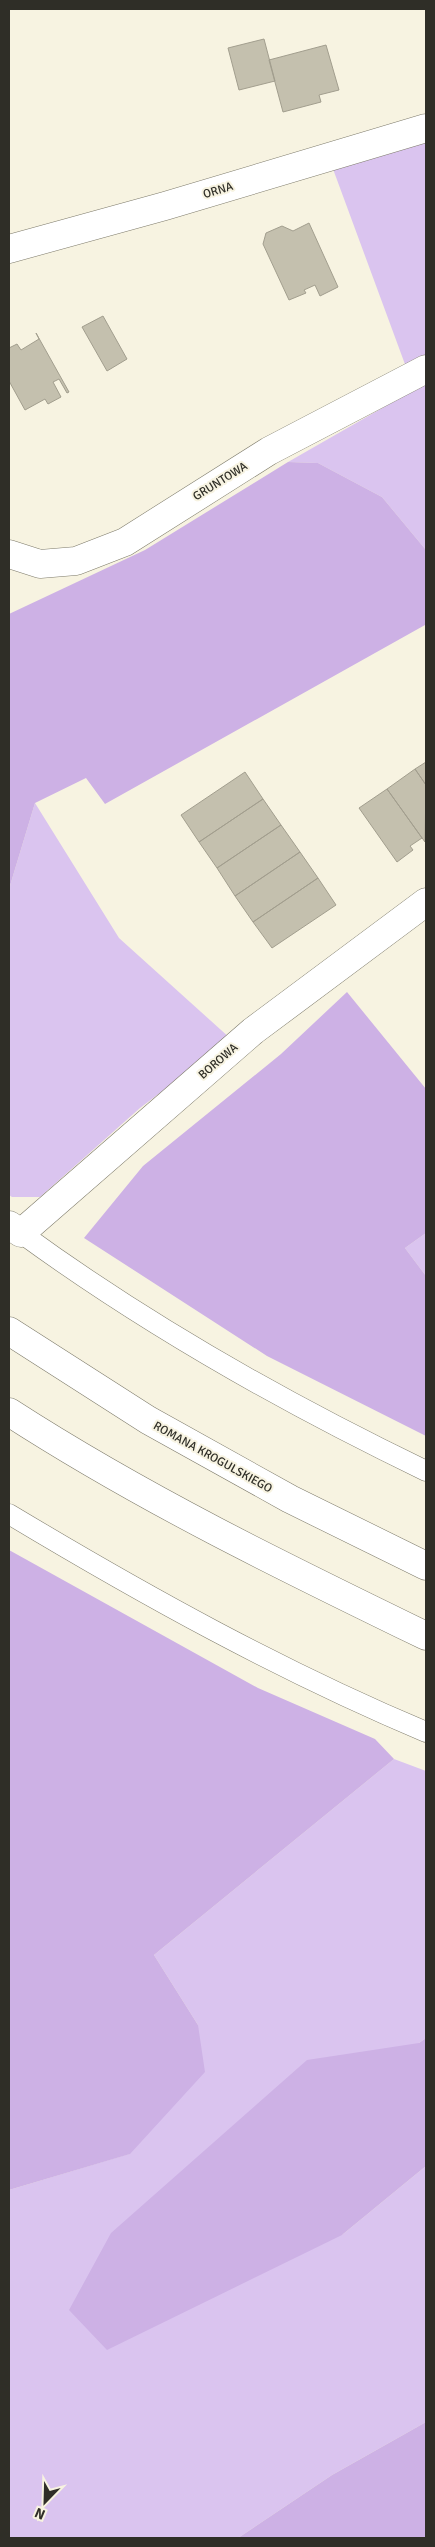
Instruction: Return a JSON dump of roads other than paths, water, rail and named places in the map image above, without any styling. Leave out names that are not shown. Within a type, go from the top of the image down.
[{"type":"street","name":"ORNA","points":[[9,250],[165,206],[426,128]]},
{"type":"street","name":"GRUNTOWA","points":[[9,554],[40,564],[76,561],[125,542],[269,451],[426,369]]},
{"type":"street","name":"BOROWA","points":[[15,1229],[253,1031],[426,902]]},
{"type":"street","name":"ROMANA KROGULSKIEGO","points":[[9,1332],[148,1420],[290,1499],[426,1566]]},
{"type":"street","points":[[9,1412],[114,1477],[262,1557],[426,1636]]},
{"type":"lane","points":[[15,1229],[64,1264],[186,1342],[268,1390],[426,1470]]},
{"type":"lane","points":[[9,1514],[119,1580],[210,1630],[299,1674],[426,1732]]}]
